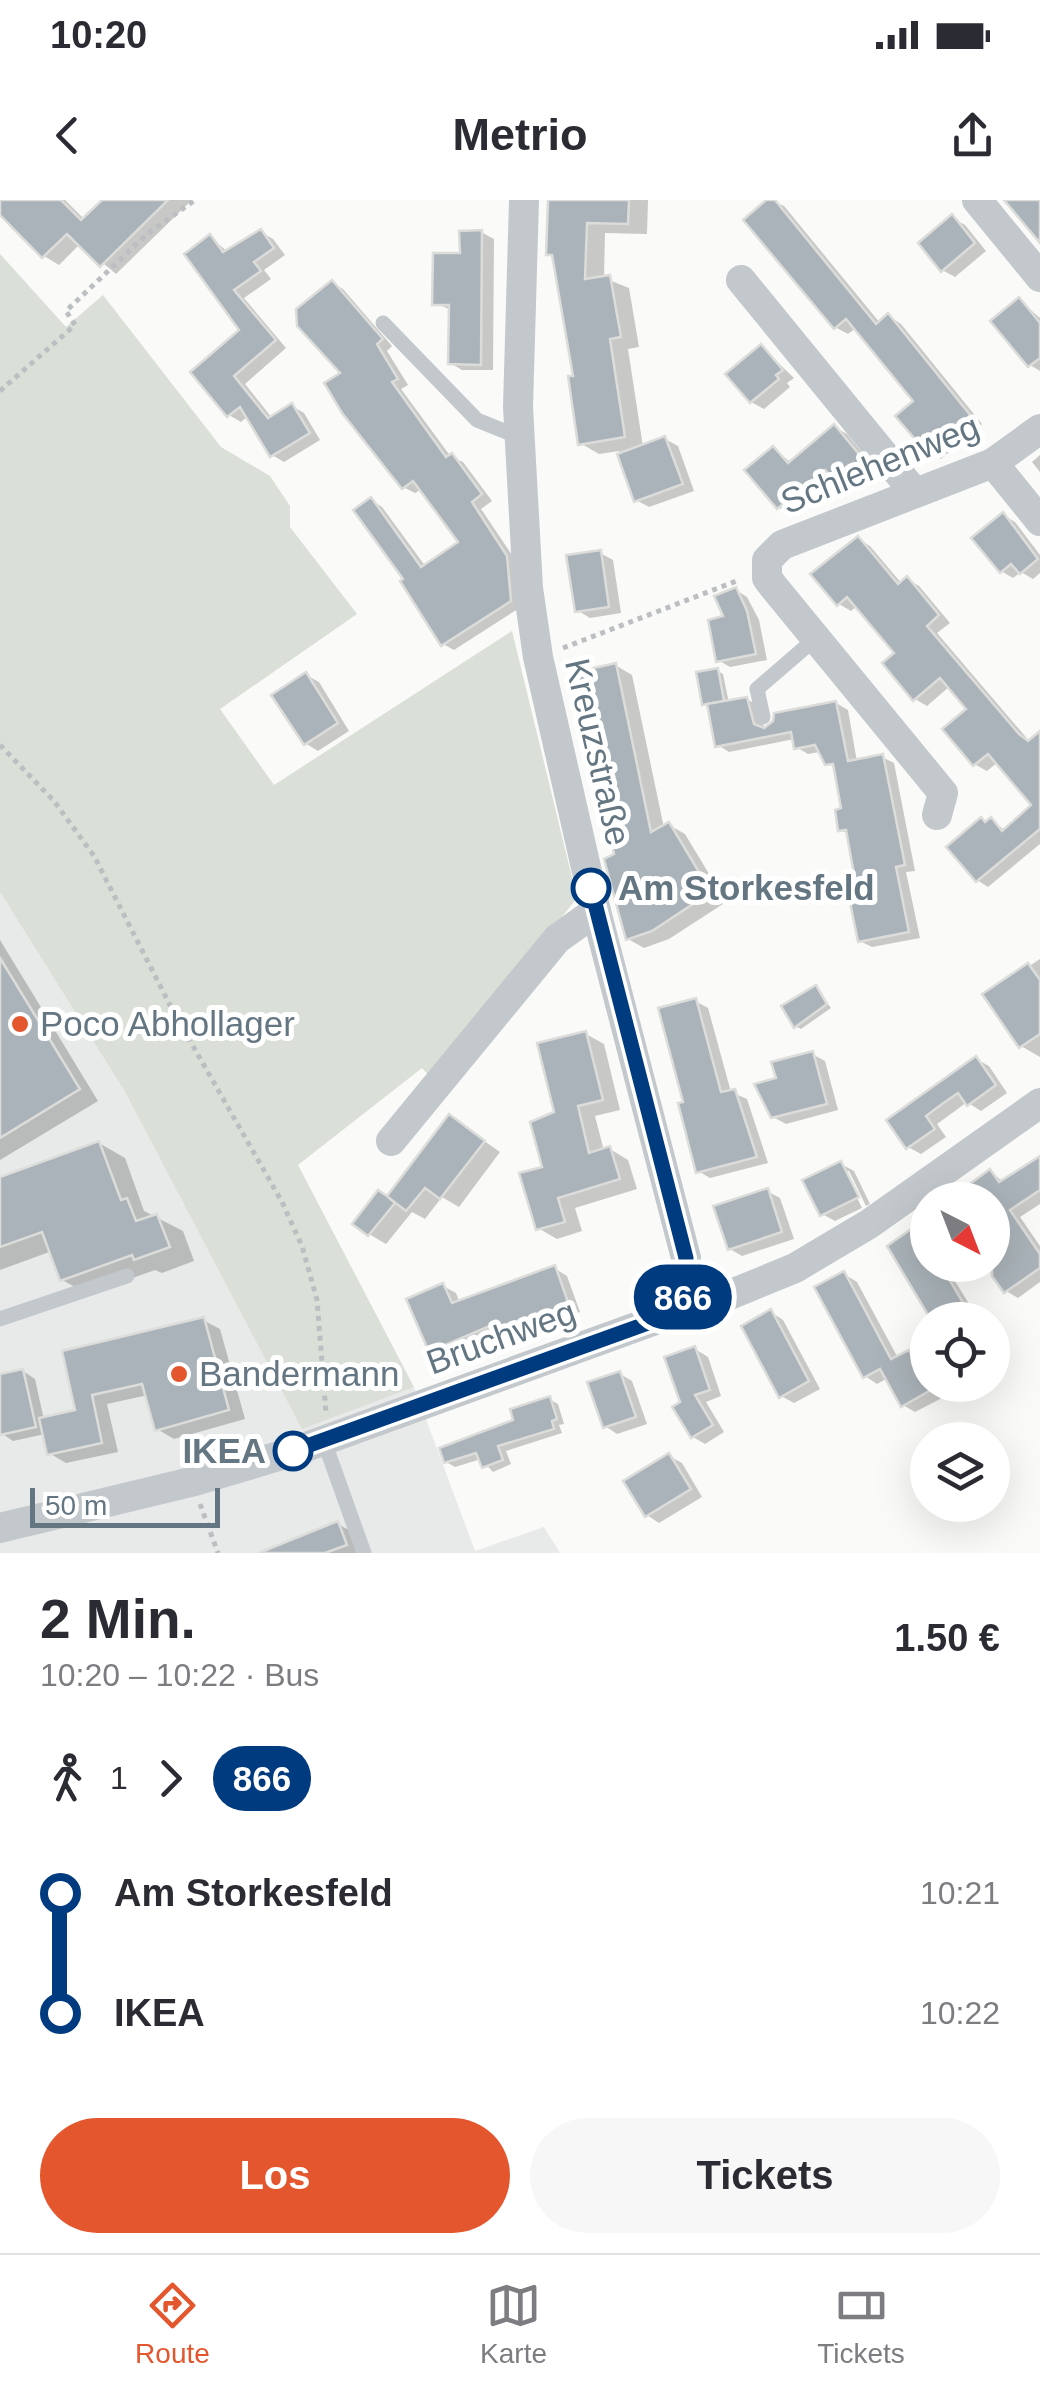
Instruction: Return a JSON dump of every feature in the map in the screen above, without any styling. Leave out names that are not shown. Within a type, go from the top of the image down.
[{"type":"street","name":"Kreuzstraße","points":[[524,200],[519,437],[528,588],[538,657],[596,911],[686,1258],[687,1285],[677,1306]]},
{"type":"street","points":[[977,200],[1040,276]]},
{"type":"street","points":[[741,280],[915,494]]},
{"type":"street","name":"Schlehenweg","points":[[766,570],[774,550],[782,545],[993,463],[1040,429]]},
{"type":"street","points":[[993,463],[1040,521]]},
{"type":"street","points":[[766,570],[773,586],[943,793],[937,815]]},
{"type":"street","points":[[390,1141],[557,938],[596,911]]},
{"type":"street","name":"Bruchweg","points":[[0,1528],[195,1482],[324,1441],[662,1318],[677,1306],[717,1300],[795,1268],[869,1224],[1040,1103]]},
{"type":"lane","points":[[384,323],[477,420],[519,437]]},
{"type":"lane","points":[[763,717],[757,688],[816,638]]},
{"type":"lane","points":[[0,1319],[126,1276]]},
{"type":"lane","points":[[324,1441],[364,1553]]},
{"type":"path","points":[[0,391],[75,325],[66,312],[147,234],[195,200]]},
{"type":"path","points":[[538,657],[766,570]]},
{"type":"path","points":[[0,745],[54,801],[94,856],[173,1012],[289,1216],[317,1300],[327,1410],[324,1441]]},
{"type":"path","points":[[195,1482],[218,1553]]},
{"type":"shaded area","points":[[0,254],[66,327],[103,295],[221,447],[270,476],[290,506],[290,527],[357,614],[220,709],[274,785],[512,631],[577,898],[433,1080],[422,1068],[298,1165],[414,1387],[302,1429],[125,1092],[0,892]]},
{"type":"shaded area","points":[[0,892],[125,1092],[302,1428],[414,1387],[475,1551],[544,1527],[560,1553],[0,1553]]},
{"type":"building","points":[[0,200],[61,200],[81,220],[102,200],[168,200],[100,267],[67,234],[42,258],[0,215]]},
{"type":"building","points":[[548,200],[629,200],[628,224],[587,223],[585,279],[610,275],[621,337],[610,339],[625,437],[578,445],[568,376],[573,376],[552,255],[546,255]]},
{"type":"building","points":[[766,200],[775,200],[876,324],[888,313],[971,416],[927,453],[895,416],[913,401],[846,319],[834,329],[743,220]]},
{"type":"building","points":[[1004,200],[1040,200],[1040,243]]},
{"type":"building","points":[[952,214],[975,243],[941,272],[918,243]]},
{"type":"building","points":[[261,229],[274,248],[254,262],[261,271],[234,290],[276,340],[234,376],[268,418],[292,403],[310,433],[270,457],[240,407],[227,417],[190,372],[239,330],[184,254],[210,234],[223,252]]},
{"type":"building","points":[[482,230],[481,365],[448,364],[449,305],[432,305],[433,253],[460,253],[459,231]]},
{"type":"building","points":[[332,280],[383,339],[377,344],[398,379],[392,382],[446,457],[452,453],[482,494],[472,502],[507,556],[511,601],[441,646],[400,581],[403,579],[353,510],[371,497],[421,567],[458,542],[413,481],[402,489],[342,413],[324,383],[340,373],[297,326],[296,309]]},
{"type":"building","points":[[1019,297],[1040,323],[1040,358],[1028,367],[990,321]]},
{"type":"building","points":[[761,344],[783,370],[776,375],[779,379],[750,403],[725,374]]},
{"type":"building","points":[[834,424],[863,459],[836,482],[825,470],[777,509],[744,470],[773,446],[788,463]]},
{"type":"building","points":[[665,436],[683,484],[634,502],[617,454]]},
{"type":"building","points":[[1003,512],[1038,559],[1020,574],[1011,564],[1000,573],[971,538]]},
{"type":"building","points":[[858,536],[898,584],[907,576],[939,615],[927,626],[1019,734],[1028,741],[1040,731],[1040,829],[976,882],[946,847],[981,817],[985,822],[991,817],[1002,831],[1031,805],[988,754],[973,766],[942,729],[966,709],[940,678],[913,701],[882,663],[894,653],[847,597],[837,606],[810,574]]},
{"type":"building","points":[[601,550],[609,607],[575,612],[566,555]]},
{"type":"building","points":[[736,587],[747,611],[756,654],[716,662],[708,620],[723,616],[714,596]]},
{"type":"building","points":[[616,663],[651,832],[669,822],[711,892],[652,931],[626,940],[604,859],[614,854],[576,672]]},
{"type":"building","points":[[718,668],[724,701],[702,705],[696,672]]},
{"type":"building","points":[[306,672],[338,723],[304,745],[271,695]]},
{"type":"building","points":[[747,697],[754,724],[764,728],[773,721],[774,713],[836,701],[848,761],[883,754],[905,865],[896,867],[909,932],[858,942],[847,887],[847,876],[854,874],[846,830],[838,831],[835,810],[841,808],[833,764],[825,765],[815,745],[794,749],[791,732],[715,747],[707,704]]},
{"type":"building","name":"Poco Abhollager","points":[[0,958],[80,1089],[0,1138]]},
{"type":"building","points":[[1028,963],[1040,980],[1040,1034],[1019,1048],[982,994]]},
{"type":"building","points":[[816,985],[827,1004],[794,1028],[781,1006]]},
{"type":"building","points":[[696,998],[721,1092],[735,1089],[757,1157],[696,1173],[678,1103],[683,1102],[658,1008]]},
{"type":"building","points":[[586,1031],[603,1100],[578,1106],[589,1153],[610,1146],[620,1179],[558,1198],[565,1222],[536,1230],[519,1173],[542,1167],[530,1122],[554,1112],[537,1043]]},
{"type":"building","points":[[813,1051],[827,1104],[771,1118],[754,1084],[776,1078],[771,1062]]},
{"type":"building","points":[[976,1056],[996,1085],[967,1106],[958,1093],[942,1104],[926,1116],[935,1129],[906,1149],[886,1120]]},
{"type":"building","points":[[449,1114],[485,1141],[440,1199],[425,1188],[406,1211],[388,1197],[395,1203],[368,1236],[352,1224],[378,1190],[387,1196]]},
{"type":"building","points":[[99,1141],[121,1200],[127,1198],[136,1221],[157,1214],[170,1247],[134,1260],[132,1255],[60,1281],[42,1232],[0,1247],[0,1177]]},
{"type":"building","points":[[1040,1156],[1040,1190],[1010,1210],[1010,1182],[999,1182]]},
{"type":"building","points":[[841,1161],[859,1197],[820,1216],[802,1180]]},
{"type":"building","points":[[990,1169],[999,1182],[972,1182]]},
{"type":"building","points":[[768,1188],[782,1232],[728,1250],[713,1206]]},
{"type":"building","points":[[1010,1210],[1040,1254],[1040,1268],[1004,1293],[996,1282],[1010,1282]]},
{"type":"building","points":[[910,1230],[910,1282],[951,1282],[963,1302],[920,1302],[887,1246]]},
{"type":"building","points":[[555,1265],[569,1305],[494,1332],[492,1325],[429,1352],[406,1299],[443,1283],[452,1303]]},
{"type":"building","points":[[844,1271],[891,1359],[910,1352],[910,1402],[901,1407],[880,1369],[863,1378],[814,1287]]},
{"type":"building","points":[[771,1309],[809,1381],[779,1398],[741,1326]]},
{"type":"building","points":[[204,1317],[229,1410],[155,1431],[142,1384],[92,1395],[102,1443],[47,1455],[39,1418],[75,1410],[62,1351]]},
{"type":"building","points":[[695,1346],[710,1390],[695,1395],[713,1425],[691,1438],[672,1407],[680,1402],[664,1357]]},
{"type":"building","points":[[23,1369],[36,1427],[0,1435],[0,1374]]},
{"type":"building","points":[[620,1371],[636,1417],[603,1428],[587,1382]]},
{"type":"building","points":[[550,1396],[557,1419],[552,1421],[554,1429],[498,1446],[503,1460],[482,1468],[476,1453],[444,1463],[439,1448],[513,1420],[510,1409]]},
{"type":"building","points":[[669,1453],[691,1489],[645,1517],[623,1481]]},
{"type":"building","points":[[338,1521],[347,1545],[325,1553],[259,1553]]},
{"type":"bus line","name":"866","points":[[293,1451],[662,1318],[685,1294],[686,1258],[591,888]]},
{"type":"place","name":"Am Storkesfeld","points":[[591,888]]},
{"type":"place","name":"Poco Abhollager","points":[[20,1024]]},
{"type":"place","name":"Bandermann","points":[[179,1374]]},
{"type":"place","name":"IKEA","points":[[293,1451]]}]
